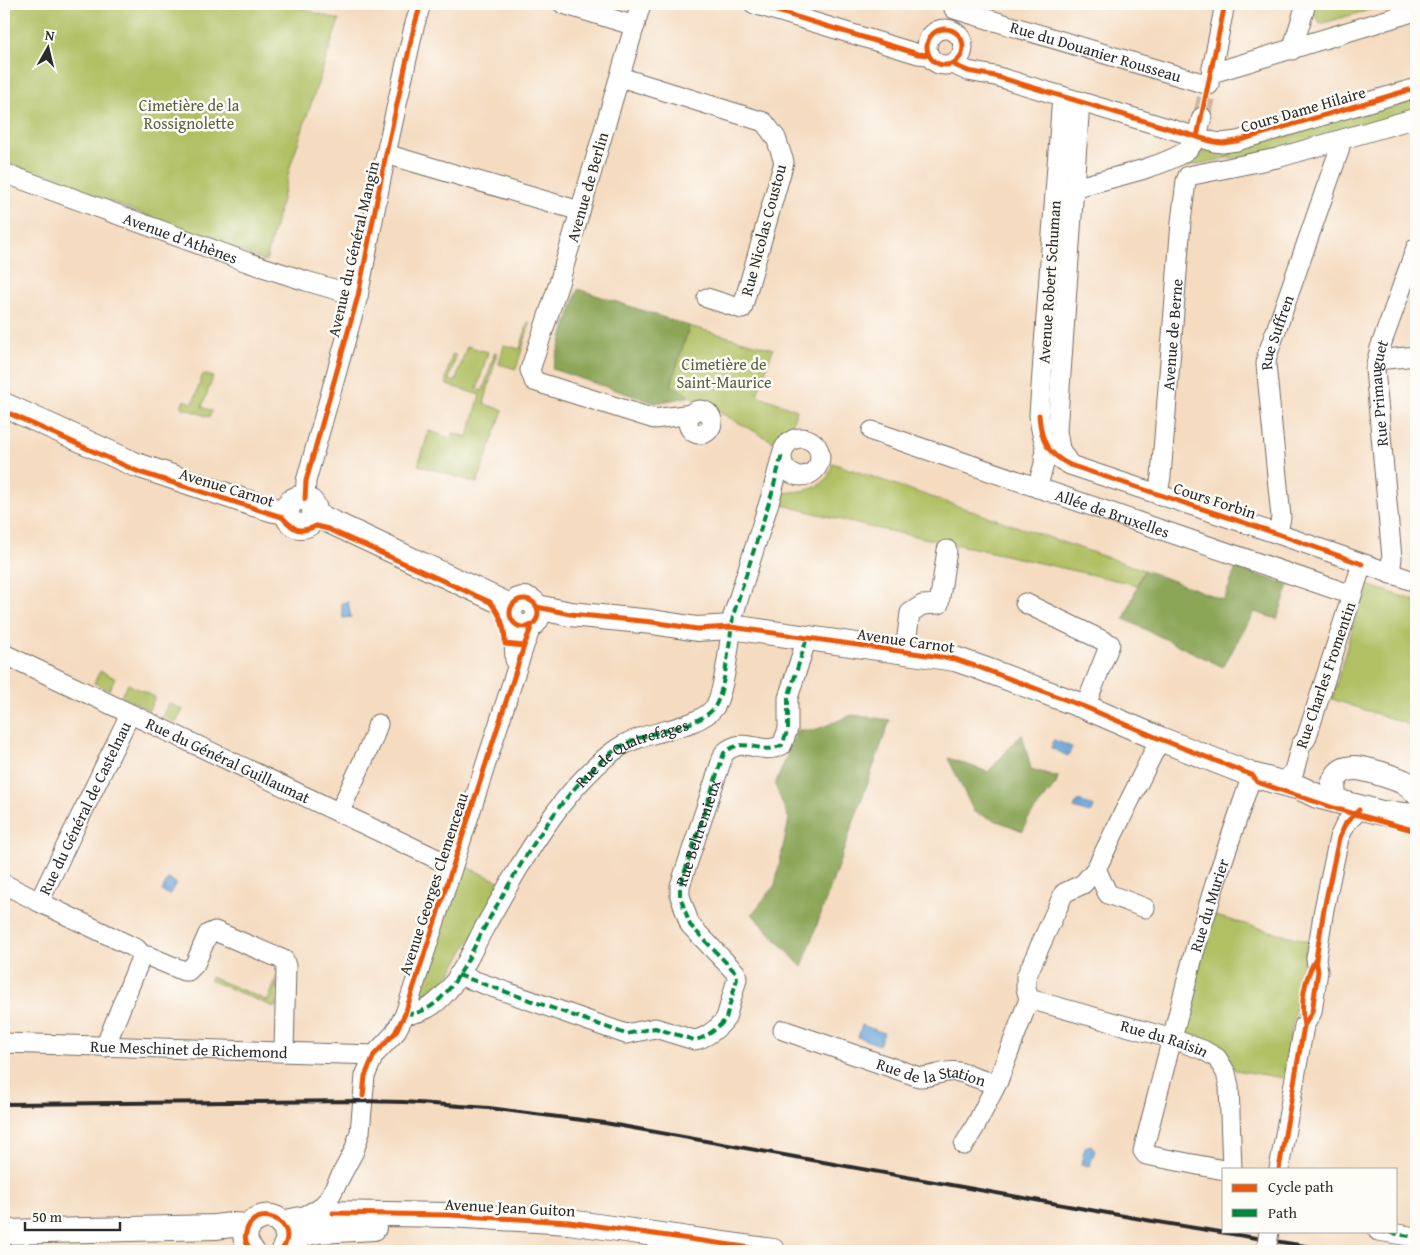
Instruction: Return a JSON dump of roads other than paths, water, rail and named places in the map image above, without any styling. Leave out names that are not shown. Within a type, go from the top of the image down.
[{"type":"main road","name":"Avenue Carnot","points":[[4,405],[134,464],[274,510],[302,508],[526,616],[570,614],[652,622],[697,629],[731,627],[905,651],[965,662],[1085,707],[1252,775],[1291,786],[1334,791]]},
{"type":"main road","points":[[1356,768],[1413,797],[1382,813],[1361,808],[1334,791],[1339,774],[1347,769],[1356,768]]},
{"type":"main road","name":"Avenue Jean Guiton","points":[[282,1240],[304,1234],[322,1215],[449,1215],[569,1222],[773,1251]]},
{"type":"main road","name":"Avenue Jean Guiton","points":[[322,1215],[318,1231],[412,1227],[529,1230],[594,1236],[698,1251]]},
{"type":"main road","points":[[249,1244],[253,1221],[264,1216],[276,1219],[282,1240]]},
{"type":"main road","points":[[4,1232],[215,1227],[231,1225],[249,1244]]},
{"type":"street","name":"Avenue du Général Mangin","points":[[302,508],[306,481],[358,296],[386,154],[414,27],[421,4]]},
{"type":"street","points":[[563,4],[635,26]]},
{"type":"street","name":"Avenue de Berlin","points":[[641,4],[559,284],[530,370],[534,381],[654,419],[692,414]]},
{"type":"street","points":[[759,4],[897,47],[929,48]]},
{"type":"street","points":[[1209,83],[1225,4]]},
{"type":"street","points":[[1292,50],[1306,4]]},
{"type":"street","points":[[950,31],[954,6]]},
{"type":"street","name":"Rue du Douanier Rousseau","points":[[954,6],[1209,83]]},
{"type":"street","points":[[1209,83],[1219,71],[1416,12]]},
{"type":"street","points":[[950,31],[962,41],[957,58],[939,64],[929,48],[935,32],[950,31]]},
{"type":"street","name":"Cours Dame Hilaire","points":[[957,58],[968,72],[995,76],[1214,142],[1231,143],[1416,88]]},
{"type":"street","name":"Rue Nicolas Coustou","points":[[620,76],[764,122],[776,138],[784,162],[742,308],[707,298]]},
{"type":"street","name":"Avenue Robert Schuman","points":[[1065,463],[1057,431],[1073,188],[1071,99]]},
{"type":"street","name":"Avenue Robert Schuman","points":[[1042,490],[1044,442],[1040,430],[1039,415],[1071,99]]},
{"type":"street","points":[[1073,188],[1180,156],[1192,145],[1197,137],[1202,117]]},
{"type":"street","points":[[1341,140],[1416,118]]},
{"type":"street","name":"Avenue de Berne","points":[[1158,494],[1181,222],[1188,176],[1252,164],[1341,140]]},
{"type":"street","name":"Rue Suffren","points":[[1278,534],[1281,517],[1266,364],[1267,356],[1339,151],[1341,140]]},
{"type":"street","points":[[386,154],[580,211]]},
{"type":"street","name":"Avenue d'Athènes","points":[[4,173],[247,262],[358,296]]},
{"type":"street","name":"Rue Primauguet","points":[[1390,574],[1392,558],[1375,369],[1416,248]]},
{"type":"street","points":[[1377,360],[1416,356]]},
{"type":"street","name":"Allée de Bruxelles","points":[[872,431],[1352,595]]},
{"type":"street","points":[[1042,490],[1055,469],[1065,463],[1053,455],[1044,442]]},
{"type":"street","name":"Rue de Quatrefages","points":[[405,1014],[418,1014],[442,997],[458,975],[524,857],[553,815],[586,777],[624,744],[638,738],[684,726],[713,710],[721,694],[733,616],[772,493],[782,454]]},
{"type":"street","name":"Cours Forbin","points":[[1065,463],[1416,582]]},
{"type":"street","points":[[905,651],[910,613],[922,605],[939,604],[947,550]]},
{"type":"street","name":"Rue Charles Fromentin","points":[[1291,786],[1301,745],[1306,739],[1362,564]]},
{"type":"street","points":[[1025,602],[1110,644],[1085,707]]},
{"type":"street","name":"Avenue Georges Clemenceau","points":[[322,1215],[358,1140],[365,1076],[374,1055],[395,1033],[405,1014],[516,672],[526,616]]},
{"type":"street","name":"Rue Beltremieux","points":[[458,975],[626,1034],[655,1028],[694,1040],[700,1039],[722,1023],[726,1018],[737,979],[736,974],[690,925],[680,896],[680,886],[724,753],[737,745],[745,744],[768,750],[782,745],[788,729],[788,698],[807,638]]},
{"type":"street","name":"Rue du Général Guillaumat","points":[[4,654],[452,866]]},
{"type":"street","name":"Rue du Général de Castelnau","points":[[39,902],[130,714]]},
{"type":"street","points":[[339,813],[374,739],[378,724]]},
{"type":"street","name":"Rue de la Station","points":[[782,1030],[919,1077],[927,1077],[948,1071],[958,1071],[991,1083],[998,1081],[1029,999],[1026,977],[1064,893],[1083,884],[1096,869],[1160,739]]},
{"type":"street","name":"Rue du Murier","points":[[1222,1170],[1146,1155],[1143,1151],[1194,953],[1252,775]]},
{"type":"street","points":[[1334,791],[1339,838]]},
{"type":"street","points":[[1279,1168],[1304,1026],[1312,1012],[1318,971],[1316,959],[1339,838],[1346,824],[1361,808]]},
{"type":"street","points":[[1096,869],[1108,894],[1145,908]]},
{"type":"street","name":"Rue du Général de Castelnau","points":[[4,884],[137,949],[142,955],[184,972],[188,971],[195,964],[208,934],[215,931],[284,960],[286,966],[284,1052]]},
{"type":"street","points":[[105,1047],[142,955]]},
{"type":"street","name":"Rue du Raisin","points":[[1029,999],[1173,1039],[1212,1054],[1217,1058],[1226,1073],[1229,1086],[1232,1168]]},
{"type":"street","name":"Rue Meschinet de Richemond","points":[[4,1044],[374,1055]]},
{"type":"street","points":[[964,1145],[998,1081]]},
{"type":"street","points":[[1266,1251],[1269,1232]]},
{"type":"street","points":[[1384,1232],[1416,1237]]},
{"type":"water","points":[[348,602],[351,617],[343,618],[341,603]]},
{"type":"water","points":[[1054,740],[1072,747],[1068,756],[1051,748]]},
{"type":"water","points":[[1078,800],[1094,807],[1092,812],[1089,813],[1074,808]]},
{"type":"water","points":[[168,879],[176,883],[169,895],[162,891]]},
{"type":"water","points":[[862,1025],[884,1033],[879,1045],[858,1037]]},
{"type":"water","points":[[1091,1145],[1095,1150],[1090,1166],[1081,1164],[1085,1147]]},
{"type":"tunnel","points":[[1202,117],[1207,95]]},
{"type":"railway","points":[[4,1104],[360,1101],[489,1108],[605,1123],[1152,1221],[1336,1251]]},
{"type":"park label","name":"Cimetière de la Rossignolette","points":[[189,114]]},
{"type":"park label","name":"Cimetière de Saint-Maurice","points":[[724,373]]}]
